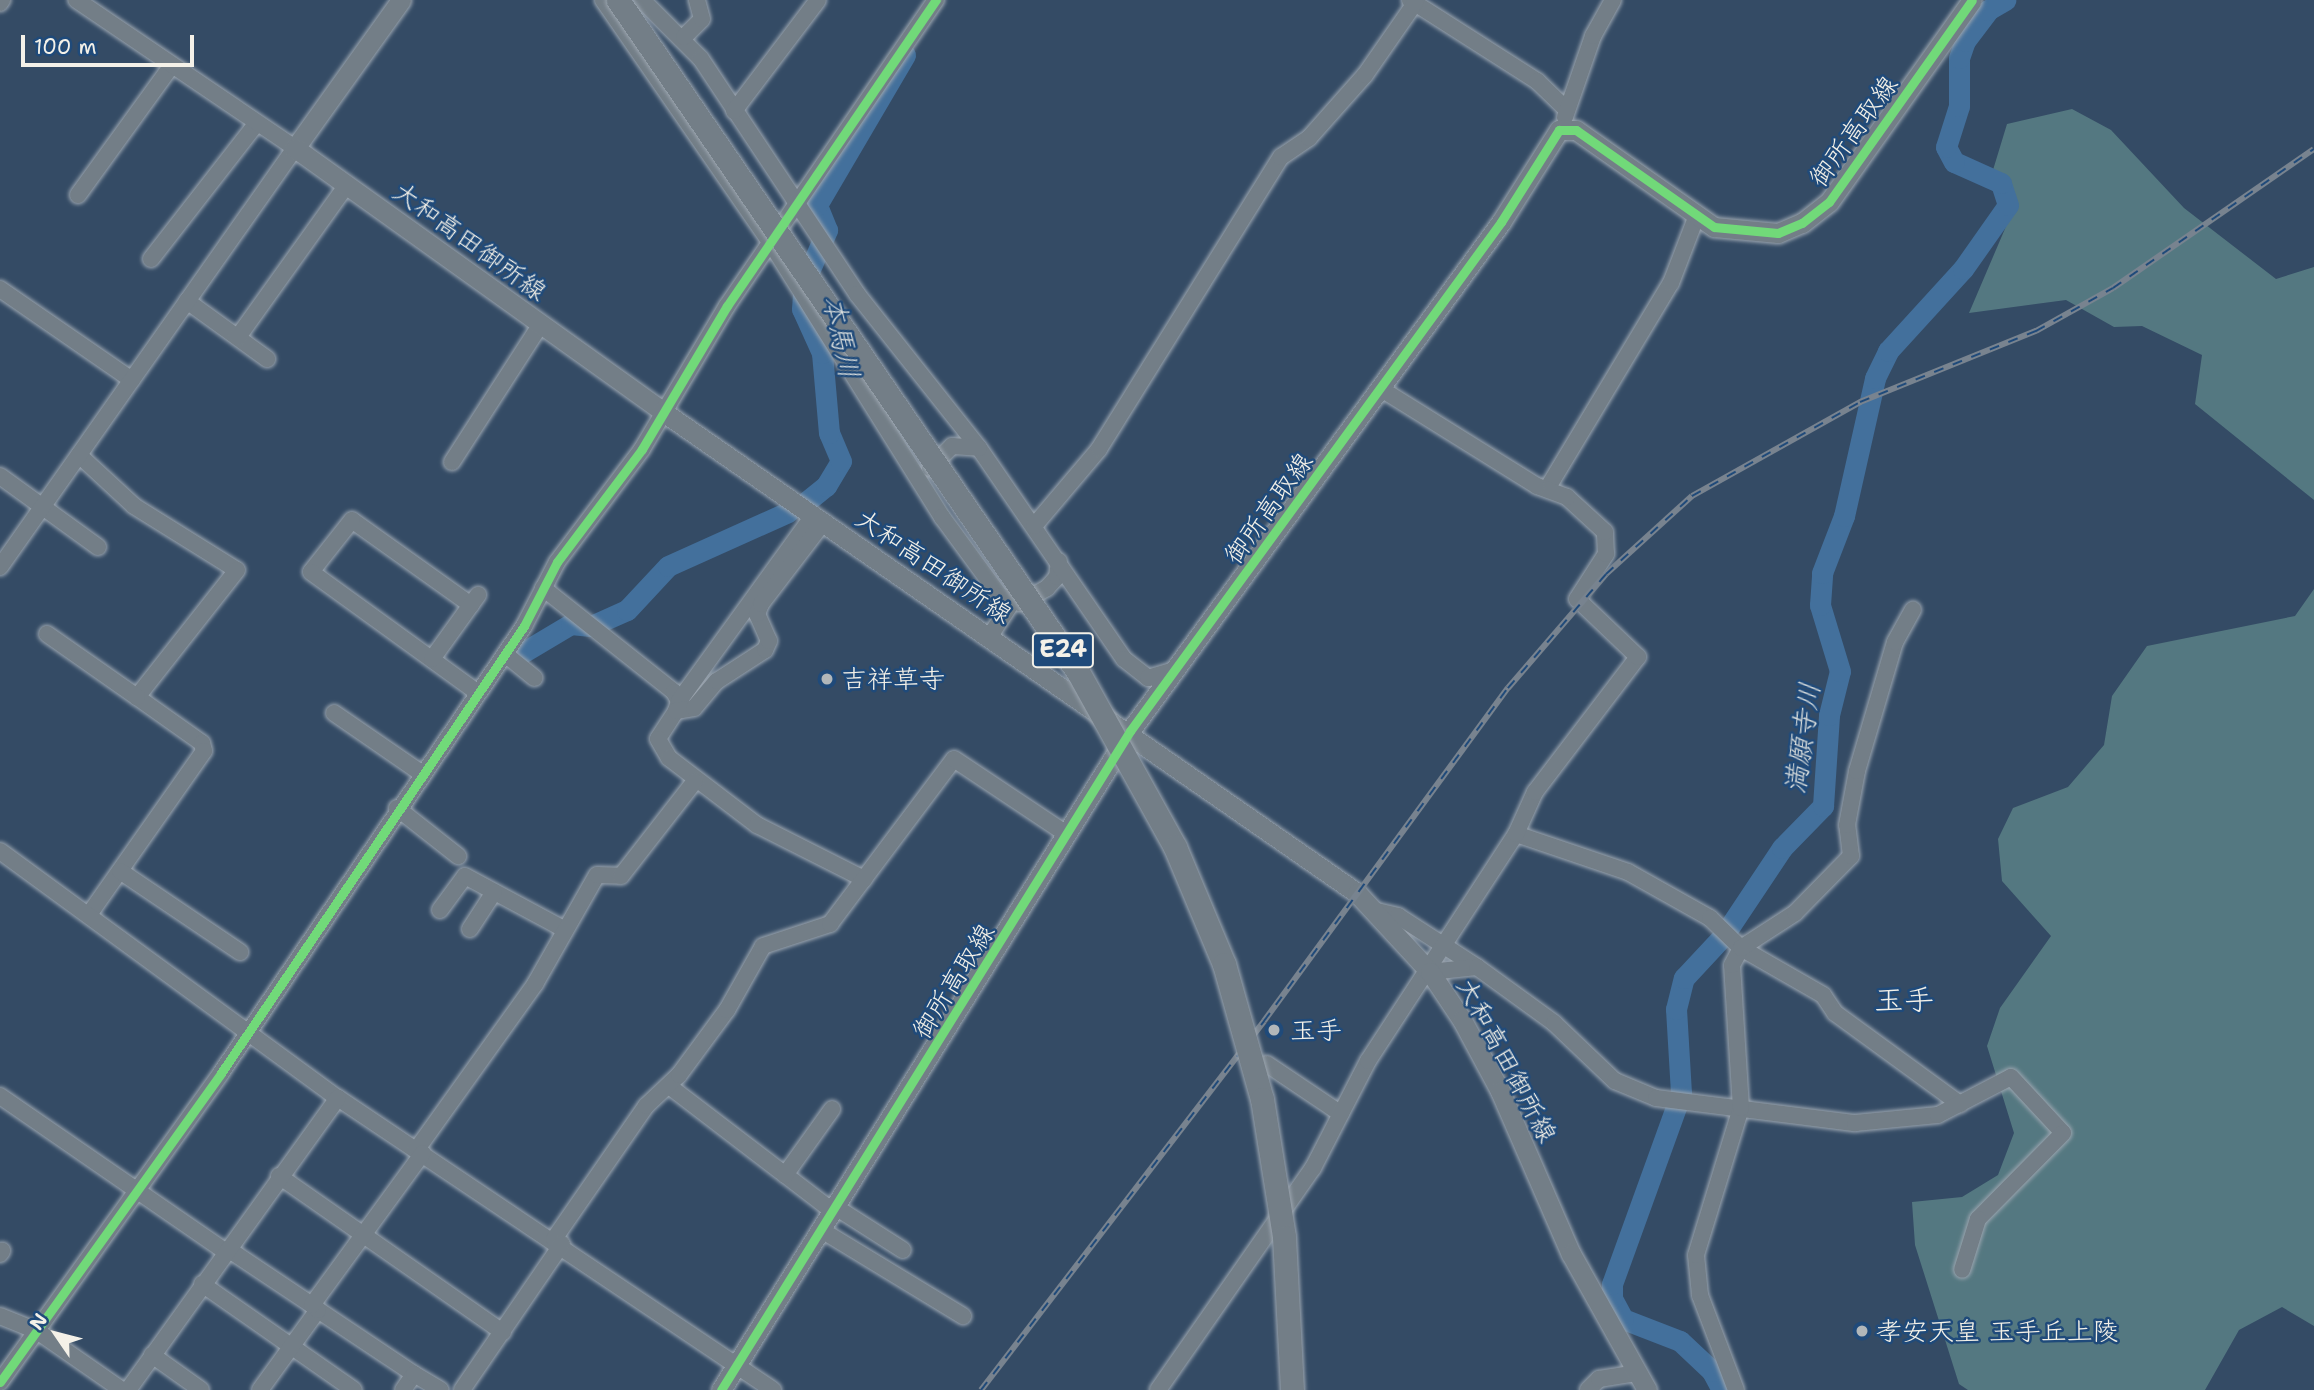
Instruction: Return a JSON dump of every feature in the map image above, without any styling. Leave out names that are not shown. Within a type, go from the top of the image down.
[{"type":"highway","name":"E24","points":[[618,0],[1078,672],[1175,847],[1224,964],[1262,1099],[1284,1237],[1292,1390]]},
{"type":"main road","points":[[295,148],[401,0]]},
{"type":"main road","name":"御所高取線","points":[[721,1390],[836,1210],[1130,731],[1381,389],[1565,118],[1696,218],[1744,233],[1778,233],[1820,209],[1972,0]]},
{"type":"main road","name":"大和高田御所線","points":[[295,148],[818,520],[1326,866],[1377,911],[1430,972],[1500,1091],[1571,1254],[1641,1382]]},
{"type":"street","points":[[0,567],[295,148],[75,0]]},
{"type":"street","points":[[603,0],[772,245],[926,490],[1011,604]]},
{"type":"street","points":[[642,0],[684,37],[821,244],[979,447],[1135,673],[1159,678],[1175,670]]},
{"type":"street","points":[[684,37],[702,19],[697,0]]},
{"type":"street","points":[[734,111],[818,0]]},
{"type":"street","points":[[0,1382],[248,1033],[397,808],[505,654],[543,588],[642,449],[662,411],[772,245],[794,205],[936,0]]},
{"type":"street","points":[[1565,118],[1593,36],[1613,0]]},
{"type":"street","points":[[1034,526],[1099,449],[1281,157],[1309,138],[1365,75],[1412,1],[1537,81],[1565,118]]},
{"type":"street","points":[[78,195],[172,65]]},
{"type":"street","points":[[151,259],[257,123]]},
{"type":"street","points":[[238,337],[347,185]]},
{"type":"street","points":[[1547,489],[1665,294],[1696,218]]},
{"type":"street","points":[[0,289],[132,380]]},
{"type":"street","points":[[187,301],[267,359]]},
{"type":"street","points":[[452,462],[541,324]]},
{"type":"street","points":[[1158,1390],[1313,1168],[1368,1061],[1446,947],[1516,834],[1535,792],[1637,657],[1577,599],[1606,554],[1605,531],[1567,497],[1547,489],[1381,389]]},
{"type":"street","points":[[926,490],[927,472],[937,456],[952,446],[979,447]]},
{"type":"street","points":[[79,455],[134,506],[237,570],[137,698]]},
{"type":"street","points":[[0,476],[98,547]]},
{"type":"street","points":[[543,588],[593,624],[678,706],[694,708],[718,681],[765,650],[769,641],[757,614],[761,604],[818,520]]},
{"type":"street","points":[[818,520],[678,706],[658,739],[659,749],[695,781],[757,825],[864,879]]},
{"type":"street","points":[[432,659],[474,600],[359,521],[345,523],[312,572],[477,692]]},
{"type":"street","points":[[990,636],[1011,604],[1047,588],[1057,577],[1059,561]]},
{"type":"street","points":[[1736,1390],[1700,1295],[1696,1255],[1741,1108],[1732,965],[1741,948],[1795,913],[1851,856],[1847,825],[1857,771],[1895,642],[1913,610]]},
{"type":"street","points":[[47,634],[202,743],[204,751],[91,912]]},
{"type":"street","points":[[505,654],[535,678]]},
{"type":"street","points":[[334,713],[421,773]]},
{"type":"street","points":[[462,1390],[503,1332],[646,1106],[669,1086],[727,1010],[763,946],[830,925],[954,759],[1068,835]]},
{"type":"street","points":[[260,1390],[293,1347],[360,1237],[535,984],[597,875],[621,876],[695,781]]},
{"type":"street","points":[[397,808],[458,856]]},
{"type":"street","points":[[1516,834],[1628,872],[1725,931],[1741,948],[1822,995],[1835,1013],[1960,1104]]},
{"type":"street","points":[[0,851],[91,912],[248,1033],[338,1098],[558,1242],[773,1390]]},
{"type":"street","points":[[120,871],[240,951]]},
{"type":"street","points":[[440,910],[465,876],[564,929]]},
{"type":"street","points":[[470,929],[494,892]]},
{"type":"street","points":[[1377,911],[1398,916],[1477,967],[1554,1023],[1615,1081],[1668,1100],[1855,1123],[1938,1115],[2011,1077],[2063,1133],[1978,1219],[1962,1270]]},
{"type":"street","points":[[1430,972],[1477,967]]},
{"type":"street","points":[[1267,1064],[1341,1114]]},
{"type":"street","points":[[669,1086],[785,1175],[836,1210],[903,1250]]},
{"type":"street","points":[[0,1096],[136,1191],[441,1390]]},
{"type":"street","points":[[128,1390],[279,1176],[338,1098]]},
{"type":"street","points":[[785,1175],[832,1109]]},
{"type":"street","points":[[279,1176],[360,1237],[503,1332]]},
{"type":"street","points":[[822,1231],[963,1316]]},
{"type":"street","points":[[202,1284],[354,1390]]},
{"type":"street","points":[[0,1316],[37,1331],[122,1390]]},
{"type":"street","points":[[152,1355],[201,1390]]},
{"type":"street","points":[[403,1390],[414,1374]]},
{"type":"street","points":[[1588,1390],[1600,1379],[1641,1382]]},
{"type":"green space","points":[[2072,109],[2111,130],[2184,208],[2276,279],[2314,267],[2314,500],[2195,404],[2202,355],[2142,326],[2114,327],[2066,300],[1969,313],[2013,210],[2014,195],[1993,170],[2007,124]]},
{"type":"green space","points":[[2314,589],[2314,1326],[2282,1307],[2239,1330],[2205,1390],[1968,1390],[1959,1384],[1915,1245],[1912,1202],[1962,1197],[1998,1175],[2014,1133],[1987,1046],[2000,1008],[2051,936],[2002,881],[1998,839],[2013,808],[2068,787],[2104,745],[2112,696],[2147,646],[2295,616]]},
{"type":"waterway","name":"満願寺川","points":[[1722,1390],[1712,1371],[1680,1341],[1623,1319],[1612,1298],[1612,1284],[1681,1093],[1676,1009],[1684,978],[1724,935],[1782,848],[1823,806],[1829,715],[1840,671],[1820,605],[1822,573],[1844,516],[1875,378],[1888,351],[1963,269],[2008,205],[2001,183],[1954,162],[1946,147],[1959,106],[1959,58],[1965,41],[1988,10],[2005,0]]},
{"type":"waterway","name":"本馬川","points":[[806,502],[826,486],[841,461],[829,433],[822,353],[802,309],[804,283],[827,230],[817,205],[905,55]]},
{"type":"waterway","name":"本馬川","points":[[517,656],[571,624],[591,626],[627,610],[668,566],[788,512]]},
{"type":"railway","points":[[981,1390],[1264,1021],[1508,688],[1606,574],[1692,496],[1860,402],[2036,331],[2113,288],[2314,149]]},
{"type":"cycle path","points":[[0,1382],[221,1073],[524,626],[557,562],[642,449],[727,306],[936,0]]},
{"type":"cycle path","points":[[721,1390],[1130,731],[1501,222],[1559,130],[1576,130],[1714,227],[1778,233],[1802,223],[1829,202],[1972,0]]},
{"type":"place","name":"吉祥草寺","points":[[827,679]]},
{"type":"place","name":"玉手","points":[[1274,1030]]},
{"type":"place","name":"孝安天皇 玉手丘上陵","points":[[1862,1331]]},
{"type":"district","name":"玉手","points":[[1904,1000]]}]
